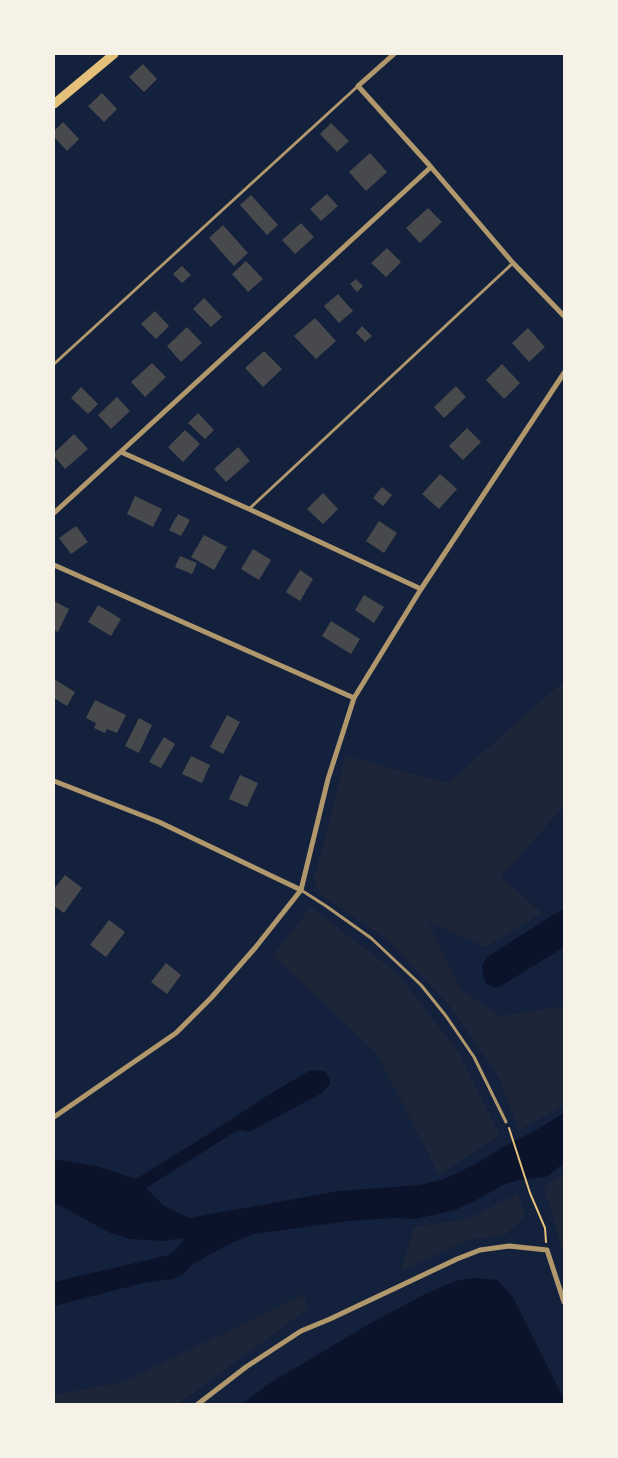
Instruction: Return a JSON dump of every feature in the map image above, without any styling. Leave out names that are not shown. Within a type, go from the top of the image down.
[{"type":"main road","points":[[54,104],[114,54]]},
{"type":"street","points":[[394,54],[358,86],[564,316]]},
{"type":"street","points":[[54,513],[431,167]]},
{"type":"street","points":[[54,1117],[176,1033],[211,998],[255,948],[301,890],[328,779],[354,698],[421,589],[564,373]]},
{"type":"street","points":[[121,452],[421,589]]},
{"type":"street","points":[[54,565],[354,698]]},
{"type":"street","points":[[54,781],[159,822],[301,890]]},
{"type":"street","points":[[198,1404],[246,1367],[301,1330],[330,1319],[480,1250],[509,1246],[547,1250],[564,1302]]},
{"type":"lane","points":[[54,364],[358,86]]},
{"type":"lane","points":[[249,509],[514,262]]},
{"type":"lane","points":[[301,890],[371,938],[421,985],[446,1016],[474,1058],[506,1122]]},
{"type":"path","points":[[512,1134],[530,1193],[545,1228],[547,1250]]},
{"type":"shaded area","points":[[564,681],[564,806],[501,877],[542,913],[486,947],[428,922],[461,990],[501,1016],[564,1006],[564,1105],[519,1130],[498,1076],[450,1006],[387,939],[320,894],[314,879],[346,756],[448,783]]},
{"type":"shaded area","points":[[311,907],[398,974],[459,1053],[500,1135],[439,1175],[377,1054],[273,955]]},
{"type":"shaded area","points":[[564,908],[564,947],[501,986],[494,988],[486,983],[482,965],[487,957]]},
{"type":"shaded area","points":[[309,1071],[326,1072],[329,1078],[330,1084],[322,1093],[249,1132],[239,1130],[233,1133],[146,1188],[164,1206],[189,1218],[339,1191],[420,1185],[444,1179],[474,1165],[564,1113],[564,1163],[546,1177],[518,1180],[503,1185],[455,1210],[416,1219],[395,1218],[349,1221],[254,1234],[231,1243],[193,1264],[182,1275],[173,1279],[143,1283],[54,1306],[54,1282],[169,1255],[184,1238],[162,1241],[131,1239],[110,1233],[54,1204],[54,1159],[97,1166],[136,1179],[273,1092]]},
{"type":"shaded area","points":[[564,1173],[564,1255],[544,1188]]},
{"type":"shaded area","points":[[518,1194],[525,1216],[505,1235],[468,1240],[401,1271],[414,1227],[467,1219]]},
{"type":"shaded area","points":[[476,1278],[497,1280],[513,1297],[564,1399],[564,1404],[242,1404],[273,1381],[371,1323],[425,1294],[458,1280]]},
{"type":"shaded area","points":[[303,1295],[309,1308],[178,1404],[54,1404],[54,1395],[123,1382]]},
{"type":"building","points":[[143,64],[157,79],[144,92],[129,77]]},
{"type":"building","points":[[102,93],[117,109],[104,122],[88,106]]},
{"type":"building","points":[[63,122],[79,139],[67,151],[54,137],[54,131]]},
{"type":"building","points":[[331,123],[349,141],[337,152],[320,134]]},
{"type":"building","points":[[370,153],[387,172],[366,191],[349,172]]},
{"type":"building","points":[[327,194],[338,206],[321,221],[310,209]]},
{"type":"building","points":[[251,195],[278,225],[267,235],[240,205]]},
{"type":"building","points":[[428,208],[442,222],[420,243],[406,228]]},
{"type":"building","points":[[301,223],[314,237],[295,254],[282,240]]},
{"type":"building","points":[[223,225],[248,253],[234,266],[209,238]]},
{"type":"building","points":[[387,248],[401,262],[386,277],[371,263]]},
{"type":"building","points":[[246,261],[263,279],[248,292],[232,274]]},
{"type":"building","points":[[182,266],[191,275],[182,283],[173,274]]},
{"type":"building","points":[[356,279],[363,286],[357,292],[350,284]]},
{"type":"building","points":[[338,294],[353,311],[339,323],[324,306]]},
{"type":"building","points":[[204,298],[222,317],[211,327],[193,309]]},
{"type":"building","points":[[155,311],[169,326],[156,339],[141,324]]},
{"type":"building","points":[[315,318],[336,341],[316,359],[294,336]]},
{"type":"building","points":[[362,326],[372,336],[365,342],[356,333]]},
{"type":"building","points":[[187,327],[202,343],[181,362],[167,346]]},
{"type":"building","points":[[528,328],[545,347],[529,362],[512,343]]},
{"type":"building","points":[[264,351],[282,369],[263,387],[245,368]]},
{"type":"building","points":[[152,363],[166,377],[145,397],[131,382]]},
{"type":"building","points":[[502,364],[520,383],[504,399],[486,380]]},
{"type":"building","points":[[456,386],[466,397],[444,418],[434,407]]},
{"type":"building","points":[[81,387],[98,404],[88,414],[71,398]]},
{"type":"building","points":[[117,397],[130,411],[111,429],[98,415]]},
{"type":"building","points":[[198,413],[214,430],[205,439],[188,423]]},
{"type":"building","points":[[467,428],[481,442],[463,460],[449,446]]},
{"type":"building","points":[[185,430],[200,444],[183,462],[168,447]]},
{"type":"building","points":[[74,434],[88,449],[65,469],[54,456],[54,453]]},
{"type":"building","points":[[238,447],[250,461],[226,482],[214,469]]},
{"type":"building","points":[[440,474],[457,489],[439,509],[422,494]]},
{"type":"building","points":[[382,487],[392,495],[383,506],[373,498]]},
{"type":"building","points":[[323,493],[338,509],[323,524],[307,509]]},
{"type":"building","points":[[135,496],[162,509],[153,527],[127,514]]},
{"type":"building","points":[[178,514],[190,520],[181,536],[169,530]]},
{"type":"building","points":[[379,521],[397,533],[384,553],[366,541]]},
{"type":"building","points":[[76,526],[88,542],[71,554],[59,538]]},
{"type":"building","points":[[204,535],[227,547],[214,570],[191,557]]},
{"type":"building","points":[[253,549],[271,560],[259,580],[241,569]]},
{"type":"building","points":[[180,556],[197,563],[192,574],[175,567]]},
{"type":"building","points":[[300,570],[313,579],[300,601],[286,592]]},
{"type":"building","points":[[364,595],[384,607],[374,623],[355,610]]},
{"type":"building","points":[[54,601],[69,609],[58,632],[54,630]]},
{"type":"building","points":[[98,605],[121,619],[111,636],[88,622]]},
{"type":"building","points":[[331,621],[360,639],[351,654],[322,636]]},
{"type":"building","points":[[54,679],[75,692],[67,706],[54,698]]},
{"type":"building","points":[[95,700],[126,715],[117,733],[107,729],[105,733],[94,728],[96,723],[86,718]]},
{"type":"building","points":[[227,715],[240,722],[223,754],[210,747]]},
{"type":"building","points":[[139,718],[152,725],[139,753],[125,746]]},
{"type":"building","points":[[164,737],[175,744],[161,768],[149,762]]},
{"type":"building","points":[[191,756],[210,765],[202,783],[182,774]]},
{"type":"building","points":[[240,775],[258,783],[247,807],[229,799]]},
{"type":"building","points":[[65,875],[82,888],[64,913],[54,906],[54,889]]},
{"type":"building","points":[[109,920],[125,932],[106,957],[90,945]]},
{"type":"building","points":[[166,963],[181,975],[167,994],[151,982]]}]
